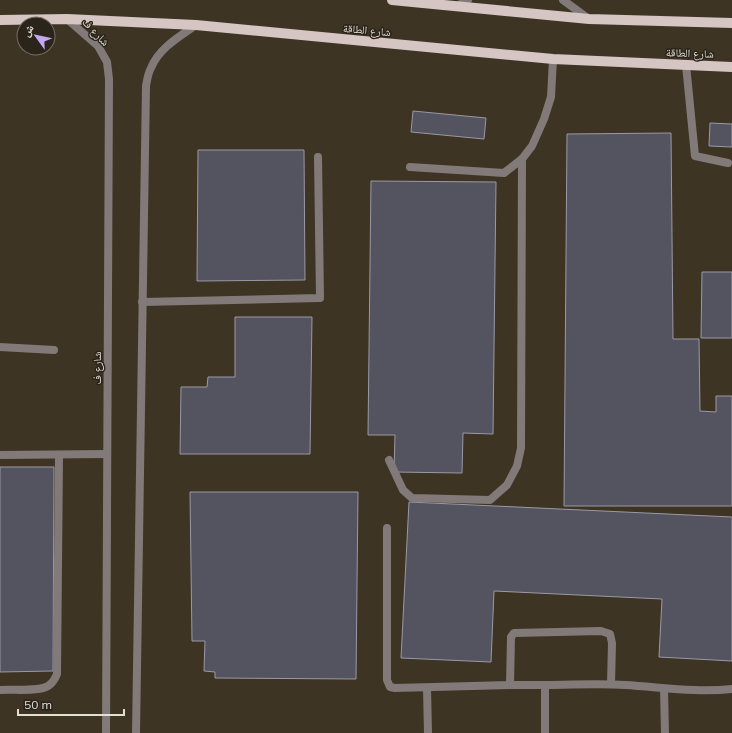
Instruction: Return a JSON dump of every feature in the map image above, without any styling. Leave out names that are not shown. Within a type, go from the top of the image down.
[{"type":"main road","points":[[392,0],[589,19],[732,23]]},
{"type":"main road","name":"شارع الطاقة","points":[[0,20],[67,19],[196,25],[553,60],[732,67]]},
{"type":"street","points":[[457,6],[468,0]]},
{"type":"street","points":[[563,0],[589,19]]},
{"type":"street","name":"شارع ف","points":[[67,19],[98,46],[107,62],[109,79],[106,733]]},
{"type":"street","points":[[136,733],[146,86],[150,68],[160,53],[175,39],[196,25]]},
{"type":"street","points":[[410,167],[504,173],[522,159],[532,146],[544,119],[551,97],[553,60]]},
{"type":"street","points":[[686,65],[695,156],[728,163]]},
{"type":"street","points":[[142,302],[320,298],[318,157]]},
{"type":"street","points":[[389,460],[403,490],[412,498],[490,500],[507,486],[517,466],[521,448],[522,159]]},
{"type":"street","points":[[0,347],[54,350]]},
{"type":"street","points":[[0,455],[107,454]]},
{"type":"street","points":[[0,690],[39,689],[47,687],[54,681],[57,674],[59,455]]},
{"type":"street","points":[[387,528],[387,680],[390,687],[427,688],[611,684],[664,689],[732,689]]},
{"type":"street","points":[[510,685],[511,637],[514,633],[601,631],[610,634],[612,642],[611,684]]},
{"type":"street","points":[[545,685],[545,733]]},
{"type":"street","points":[[427,688],[428,733]]},
{"type":"street","points":[[664,689],[665,733]]},
{"type":"shaded area","points":[[0,0],[732,0],[732,733],[0,733]]},
{"type":"building","points":[[413,111],[486,118],[484,139],[411,132]]},
{"type":"building","points":[[710,123],[732,124],[732,147],[709,146]]},
{"type":"building","points":[[671,133],[673,339],[699,339],[700,411],[716,412],[716,396],[732,396],[732,506],[564,506],[567,134]]},
{"type":"building","points":[[198,150],[304,150],[305,280],[197,281]]},
{"type":"building","points":[[371,181],[496,182],[493,434],[463,433],[462,473],[394,472],[395,435],[368,435]]},
{"type":"building","points":[[702,272],[732,272],[732,338],[701,338]]},
{"type":"building","points":[[235,317],[312,317],[310,454],[180,454],[181,387],[207,387],[208,377],[235,377]]},
{"type":"building","points":[[0,467],[54,467],[53,671],[0,672]]},
{"type":"building","points":[[190,492],[358,492],[356,679],[215,678],[215,672],[204,671],[205,641],[192,641]]},
{"type":"building","points":[[409,502],[732,517],[732,661],[659,657],[662,599],[494,591],[491,662],[401,658]]}]
